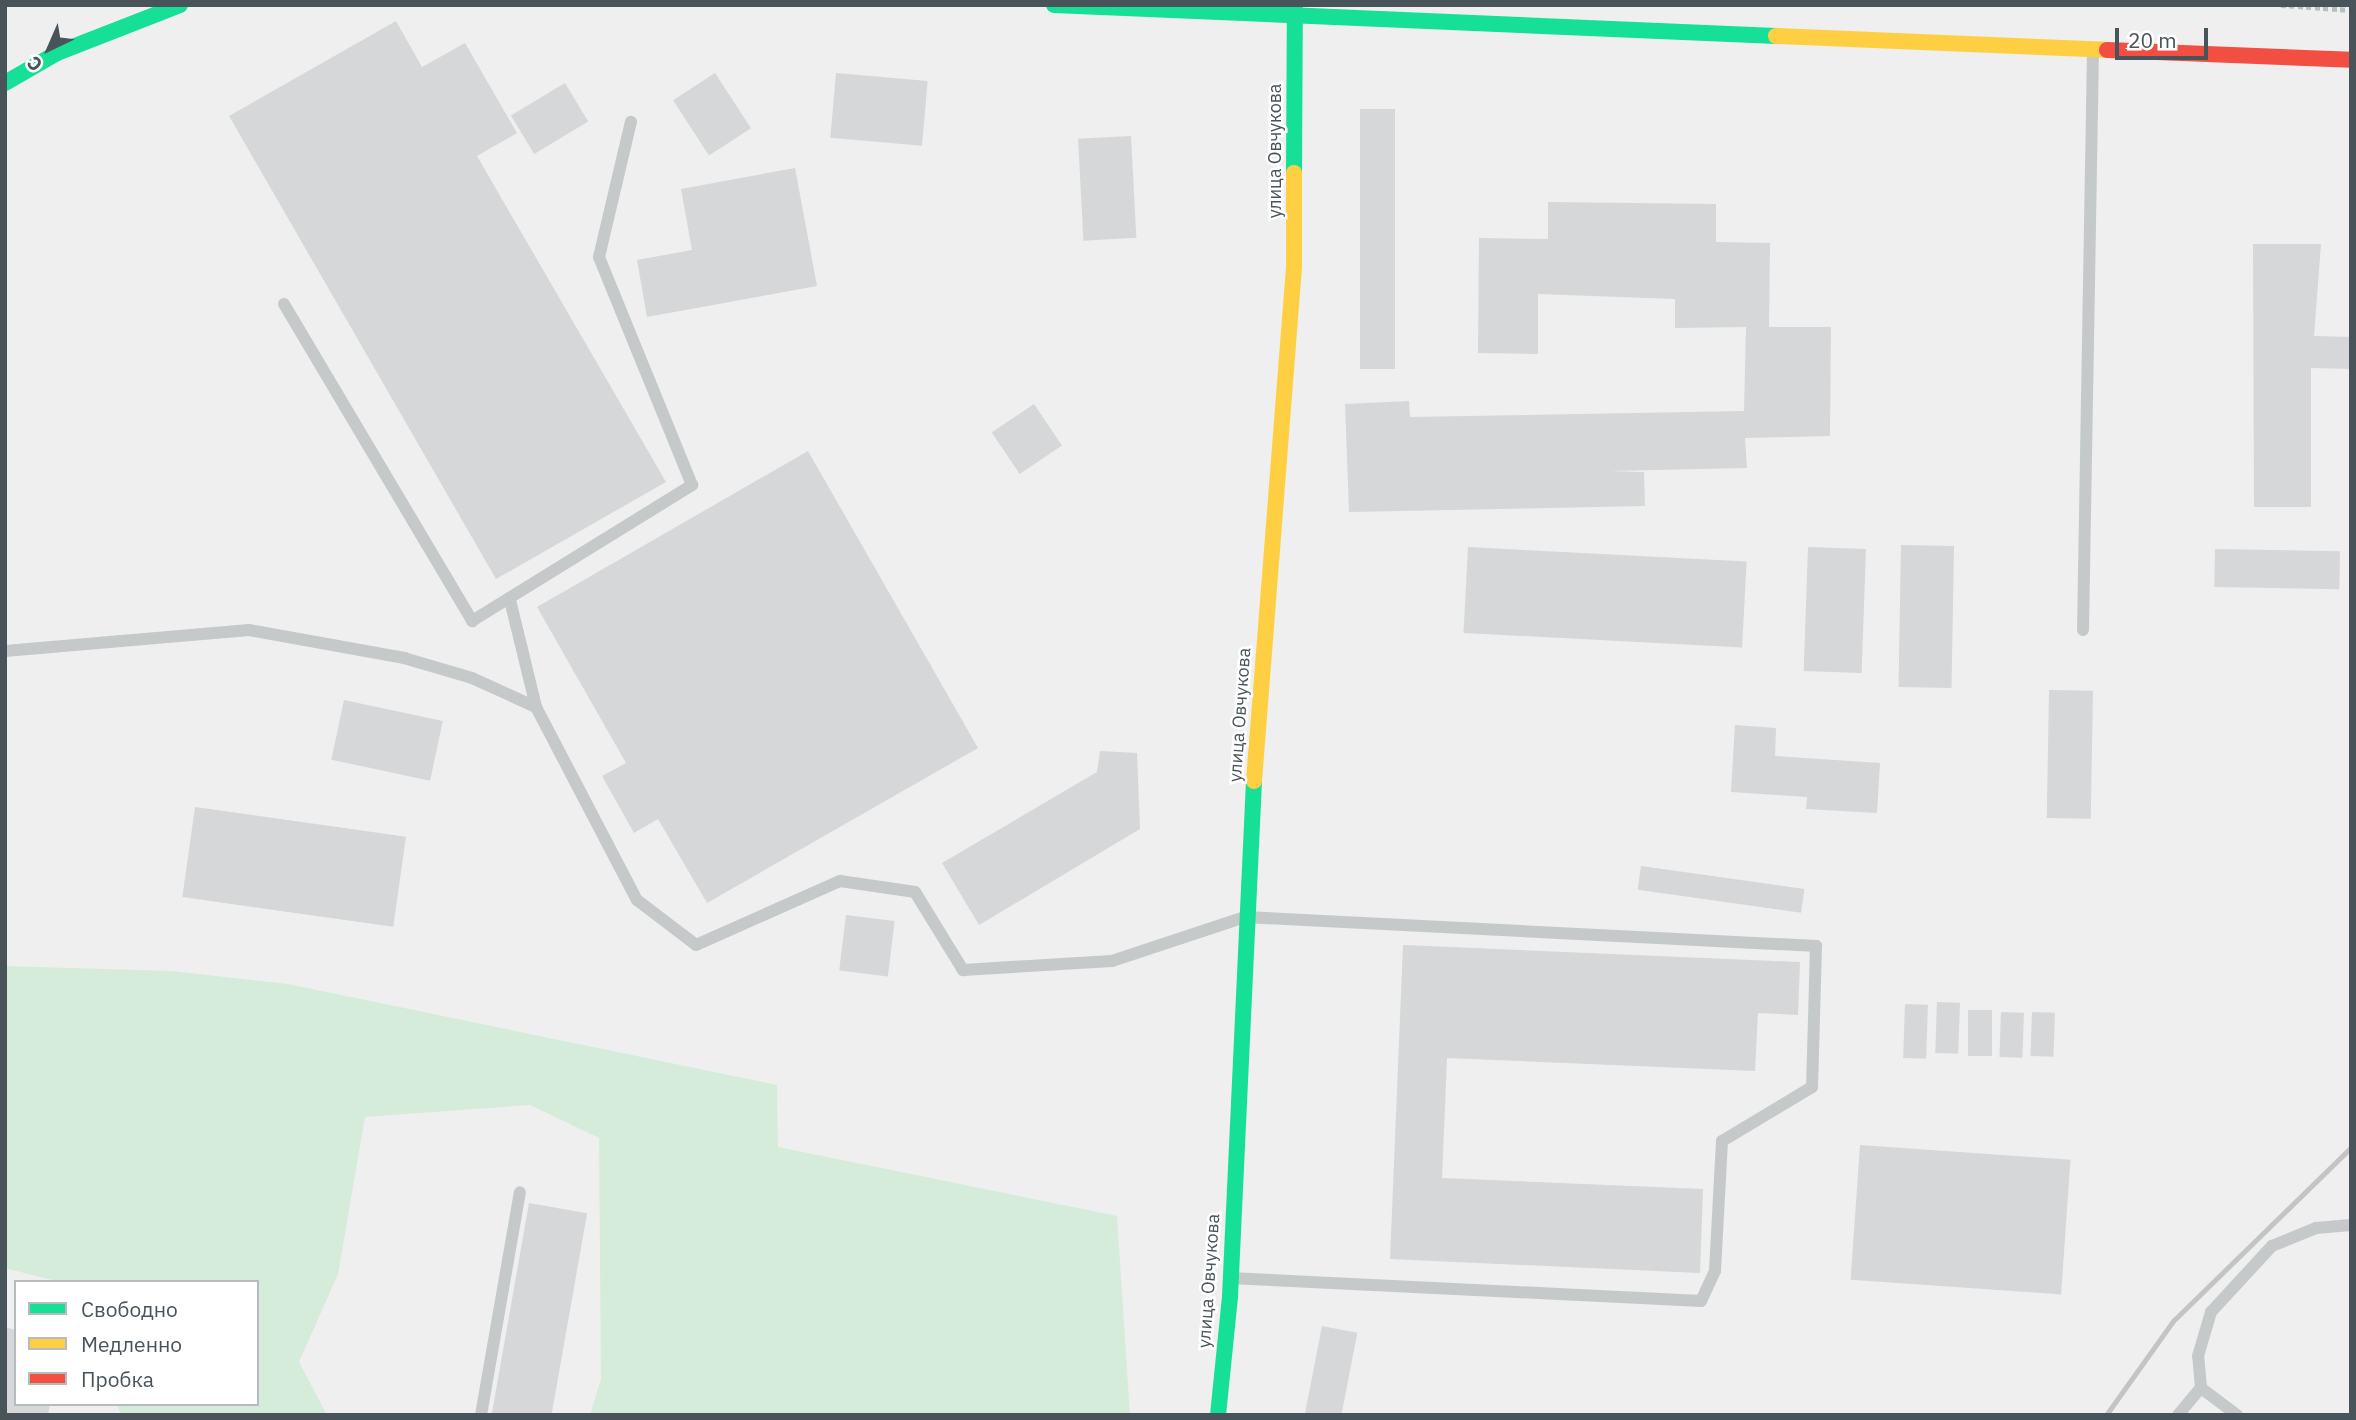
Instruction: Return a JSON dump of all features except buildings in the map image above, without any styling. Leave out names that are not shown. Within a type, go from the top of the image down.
[{"type":"main road","points":[[5,83],[57,53],[180,5]]},
{"type":"main road","points":[[1054,5],[1294,12],[2351,60]]},
{"type":"main road","name":"улица Овчукова","points":[[1218,1415],[1231,1278],[1245,917],[1294,267],[1294,12]]},
{"type":"lane","points":[[2083,630],[2094,47]]},
{"type":"lane","points":[[284,304],[472,621],[510,600],[692,485],[598,257],[631,122]]},
{"type":"lane","points":[[510,600],[536,707],[637,900],[696,945],[840,881],[915,892],[962,970],[1112,961],[1245,917],[1816,946],[1811,1087],[1721,1140],[1715,1271],[1701,1301],[1231,1278]]},
{"type":"lane","points":[[5,651],[249,630],[404,658],[472,678],[536,707]]},
{"type":"lane","points":[[481,1415],[520,1192]]},
{"type":"lane","points":[[2178,1415],[2201,1388],[2198,1356],[2225,1290],[2272,1246],[2316,1228],[2351,1225]]},
{"type":"lane","points":[[2201,1388],[2237,1415]]},
{"type":"path","points":[[2281,5],[2351,10]]},
{"type":"green space","points":[[5,966],[172,971],[288,984],[777,1085],[778,1147],[1117,1216],[1130,1415],[590,1415],[601,1379],[599,1138],[530,1105],[365,1117],[338,1274],[299,1362],[327,1415],[121,1415],[118,1406],[259,1406],[259,1280],[52,1280],[5,1268]]},
{"type":"railway","points":[[2106,1415],[2173,1321],[2351,1147]]},
{"type":"traffic: fast","points":[[5,83],[57,53],[180,5]]},
{"type":"traffic: fast","points":[[1054,5],[1776,36]]},
{"type":"traffic: fast","points":[[1294,173],[1295,5]]},
{"type":"traffic: fast","points":[[1218,1415],[1230,1296],[1254,781]]},
{"type":"traffic: slow","points":[[1776,36],[2107,50]]},
{"type":"traffic: slow","points":[[1254,781],[1294,267],[1294,173]]},
{"type":"traffic: jam","points":[[2107,50],[2351,60]]}]
